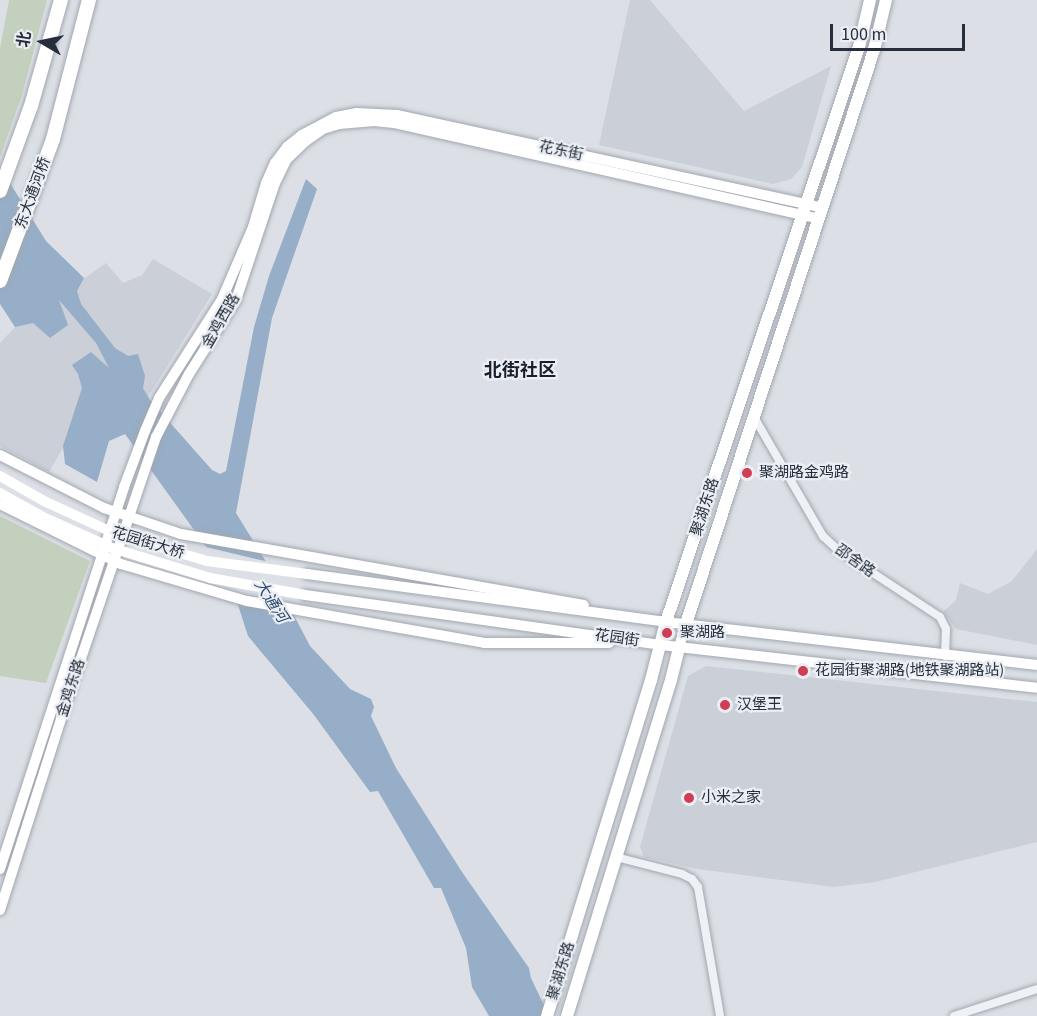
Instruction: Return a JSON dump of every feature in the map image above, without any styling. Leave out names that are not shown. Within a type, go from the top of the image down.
[{"type":"highway","points":[[0,191],[31,106],[61,0]]},
{"type":"highway","name":"东大通河桥","points":[[0,281],[53,139],[89,0]]},
{"type":"main road","name":"聚湖东路","points":[[547,1015],[661,645],[666,622],[803,210],[860,47],[870,0]]},
{"type":"main road","name":"聚湖东路","points":[[567,1016],[686,624],[874,50],[886,0]]},
{"type":"main road","name":"花东街","points":[[304,138],[336,117],[356,113],[397,115],[821,214]]},
{"type":"main road","name":"金鸡西路","points":[[135,456],[159,398],[222,299],[246,246],[275,163],[287,147],[304,138]]},
{"type":"main road","name":"金鸡西路","points":[[145,467],[171,406],[236,300],[275,183],[286,160],[304,138]]},
{"type":"main road","points":[[0,455],[84,499],[128,517],[181,534],[263,550],[508,590],[666,622]]},
{"type":"main road","name":"金鸡东路","points":[[0,869],[135,456]]},
{"type":"main road","name":"金鸡东路","points":[[0,910],[145,467]]},
{"type":"main road","name":"花园街大桥","points":[[0,476],[46,502],[116,534],[207,561],[307,574]]},
{"type":"main road","name":"花园街大桥","points":[[0,493],[43,517],[112,548],[210,578],[305,594]]},
{"type":"main road","points":[[0,504],[114,561],[231,598],[484,643],[661,645]]},
{"type":"main road","name":"花园街","points":[[307,574],[666,622],[1037,665]]},
{"type":"main road","name":"花园街","points":[[305,594],[661,645],[1037,688]]},
{"type":"street","name":"邵舍路","points":[[754,417],[823,536],[838,550],[940,617],[946,629],[945,656]]},
{"type":"street","points":[[616,856],[682,874],[692,879],[698,887],[720,1016]]},
{"type":"street","points":[[954,1016],[1037,989]]},
{"type":"shaded area","points":[[630,0],[650,0],[744,111],[831,66],[802,167],[791,179],[773,184],[599,145]]},
{"type":"shaded area","points":[[153,259],[212,294],[125,434],[64,446],[49,472],[0,446],[0,343],[15,327],[106,263],[123,283],[142,275]]},
{"type":"shaded area","points":[[1037,549],[1037,645],[956,629],[943,612],[956,600],[960,583],[988,594],[1012,581]]},
{"type":"shaded area","points":[[706,666],[1037,702],[1037,842],[875,882],[834,887],[698,869],[644,857],[640,847],[688,676]]},
{"type":"green space","points":[[9,0],[47,0],[22,95],[0,157],[0,48]]},
{"type":"green space","points":[[0,516],[90,561],[46,683],[0,676]]},
{"type":"water","name":"大通河","points":[[0,167],[46,241],[84,278],[77,291],[81,304],[115,348],[128,356],[138,354],[145,376],[143,388],[150,400],[212,470],[220,474],[226,471],[254,327],[269,276],[306,179],[317,189],[272,318],[236,513],[265,560],[310,646],[350,689],[371,699],[374,707],[371,716],[396,768],[462,872],[529,968],[531,978],[549,1016],[489,1016],[472,987],[466,948],[441,888],[434,888],[378,791],[370,792],[314,715],[248,636],[230,580],[125,434],[109,441],[97,482],[65,464],[63,446],[82,388],[78,374],[72,365],[91,352],[109,368],[96,343],[59,300],[68,325],[50,338],[33,323],[15,327],[0,304]]},
{"type":"pier","points":[[202,546],[269,562],[295,612],[233,598],[227,581]]},
{"type":"place","name":"聚湖路金鸡路","points":[[747,473]]},
{"type":"place","name":"聚湖路","points":[[667,633]]},
{"type":"place","name":"花园街聚湖路(地铁聚湖路站)","points":[[803,671]]},
{"type":"place","name":"汉堡王","points":[[725,705]]},
{"type":"place","name":"小米之家","points":[[689,798]]},
{"type":"district","name":"北街社区","points":[[520,371]]}]
